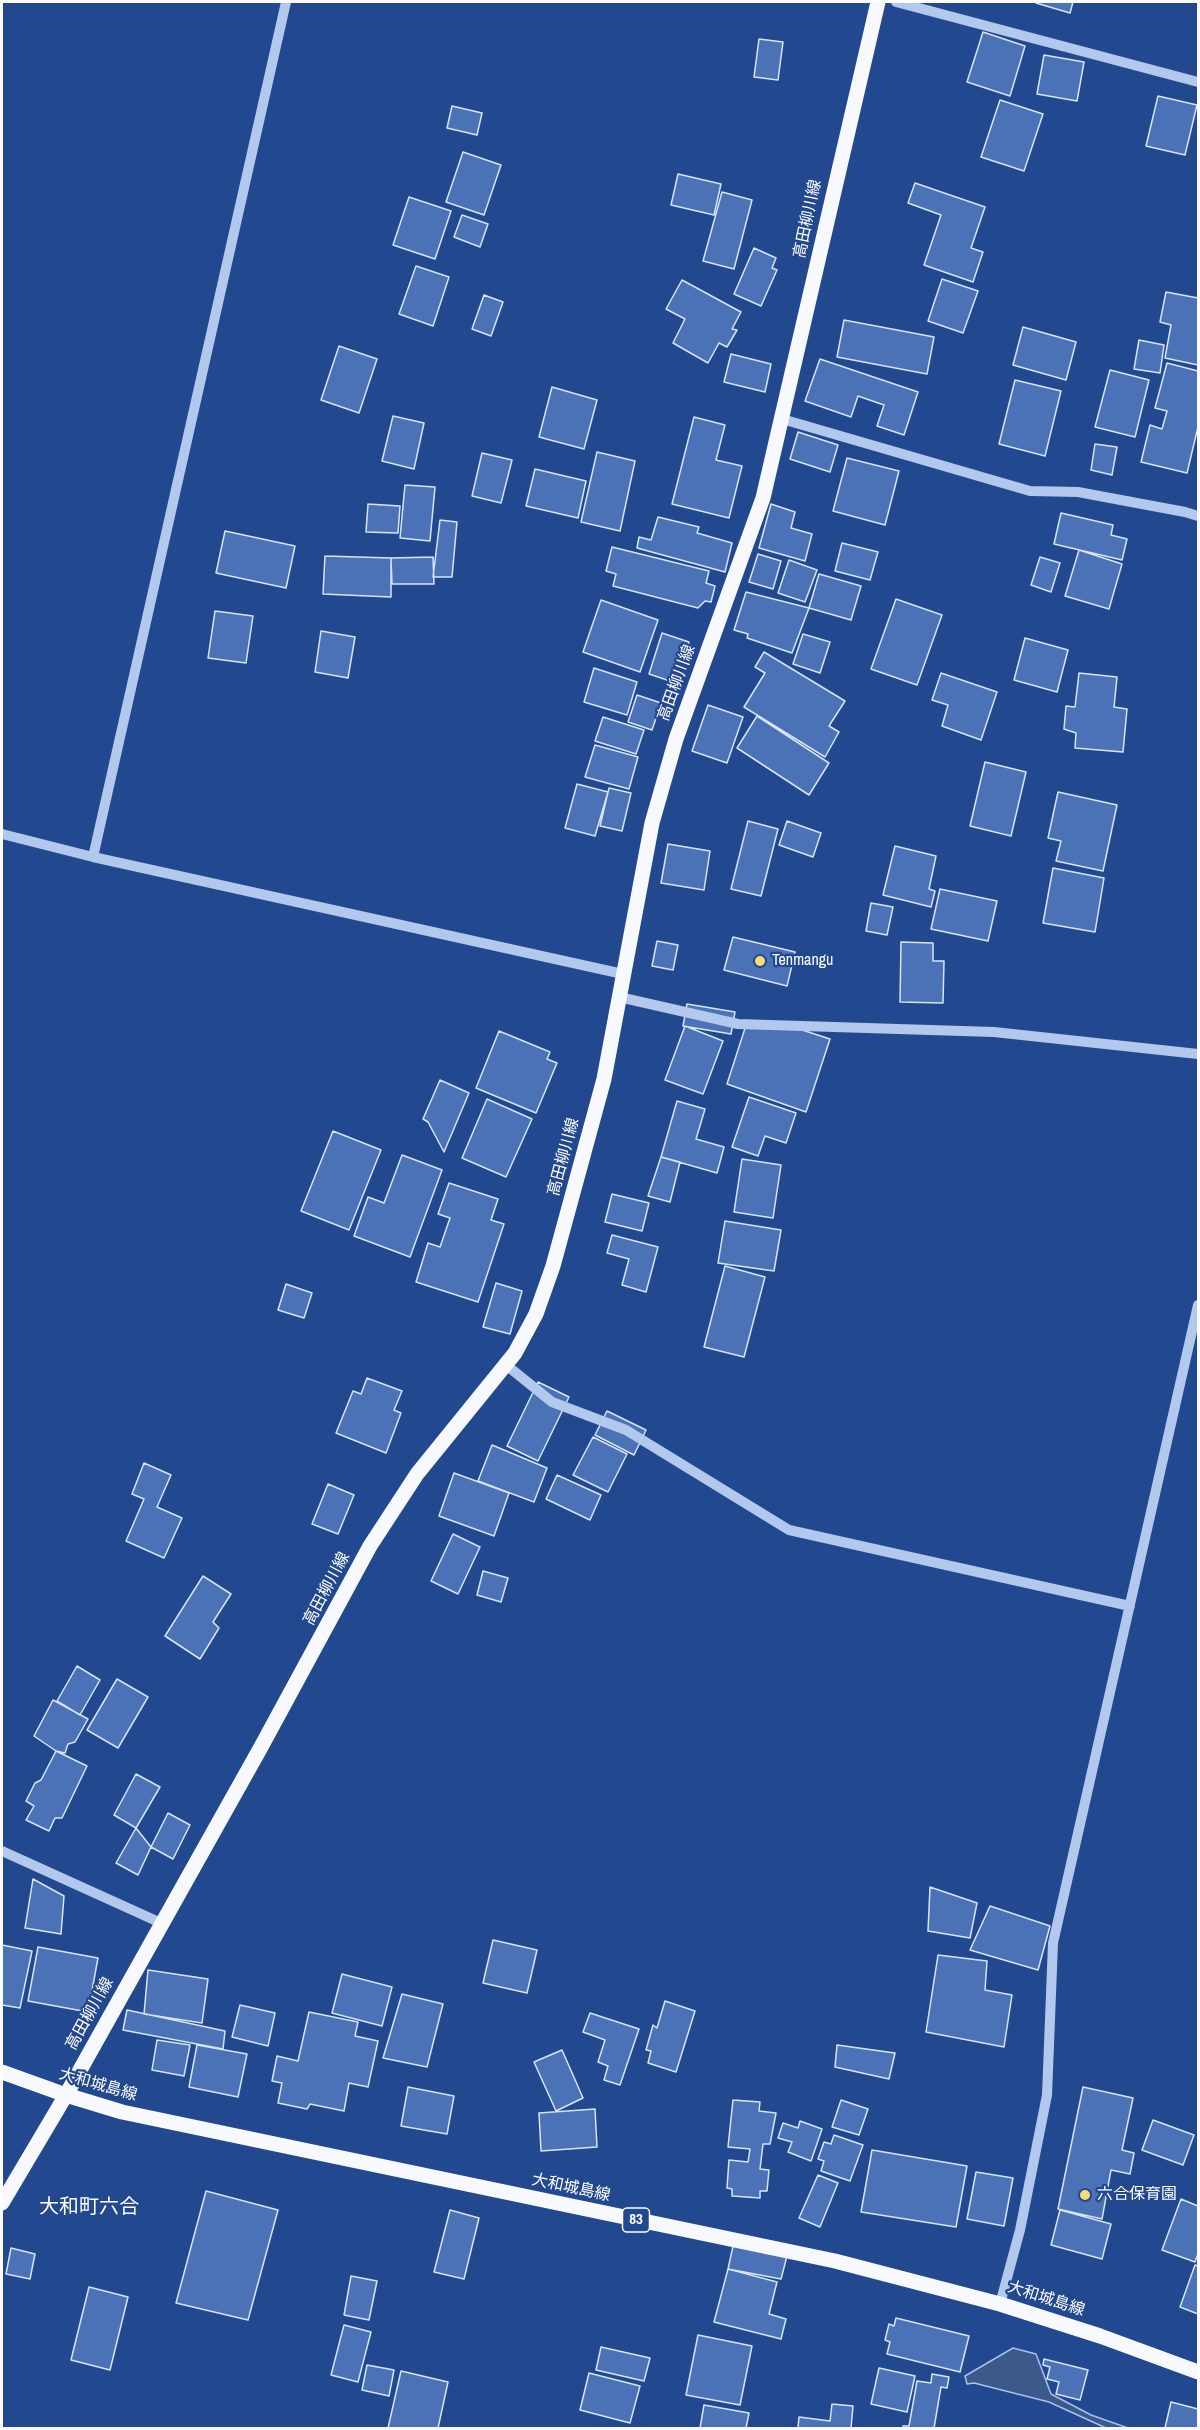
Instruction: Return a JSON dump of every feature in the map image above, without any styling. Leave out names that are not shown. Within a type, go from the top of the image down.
[{"type":"main road","name":"高田柳川線","points":[[2,2203],[66,2095],[261,1747],[370,1546],[417,1474],[515,1353],[536,1314],[553,1266],[604,1079],[651,823],[676,739],[763,498],[878,2]]},
{"type":"main road","name":"大和城島線","points":[[2,2072],[122,2112],[835,2261],[1000,2304],[1100,2336],[1198,2372]]},
{"type":"street","points":[[93,857],[286,2]]},
{"type":"street","points":[[896,2],[1198,82]]},
{"type":"street","points":[[782,419],[1030,491],[1078,492],[1198,516]]},
{"type":"street","points":[[2,834],[93,857],[623,974]]},
{"type":"street","points":[[619,997],[738,1024],[994,1032],[1198,1054]]},
{"type":"street","points":[[1000,2304],[1020,2230],[1047,2095],[1053,1943],[1198,1305]]},
{"type":"street","points":[[505,1364],[552,1402],[626,1430],[789,1530],[1130,1606]]},
{"type":"street","points":[[2,1851],[161,1923]]},
{"type":"water","points":[[1013,2348],[1036,2354],[1051,2394],[1091,2415],[1128,2428],[1106,2428],[1049,2402],[974,2383],[967,2384],[965,2376]]},
{"type":"building","points":[[1036,2],[1073,2],[1070,13]]},
{"type":"building","points":[[983,32],[1025,46],[1010,96],[967,82]]},
{"type":"building","points":[[759,39],[783,42],[778,80],[754,77]]},
{"type":"building","points":[[1044,55],[1084,62],[1077,101],[1037,94]]},
{"type":"building","points":[[1158,96],[1197,105],[1185,155],[1146,146]]},
{"type":"building","points":[[1000,100],[1043,114],[1024,171],[981,157]]},
{"type":"building","points":[[452,106],[482,113],[477,135],[447,128]]},
{"type":"building","points":[[463,152],[501,165],[484,215],[446,202]]},
{"type":"building","points":[[678,174],[721,184],[714,215],[671,205]]},
{"type":"building","points":[[915,183],[985,207],[971,248],[983,252],[973,282],[924,265],[941,215],[908,203]]},
{"type":"building","points":[[722,192],[752,200],[734,269],[703,261]]},
{"type":"building","points":[[409,197],[451,211],[435,259],[393,245]]},
{"type":"building","points":[[462,215],[488,224],[480,247],[454,237]]},
{"type":"building","points":[[754,248],[776,258],[772,268],[777,270],[761,306],[734,294]]},
{"type":"building","points":[[416,266],[449,277],[433,326],[399,314]]},
{"type":"building","points":[[942,279],[978,291],[963,333],[928,321]]},
{"type":"building","points":[[682,280],[741,312],[732,329],[737,330],[727,347],[719,343],[708,363],[673,343],[685,319],[666,309]]},
{"type":"building","points":[[1166,292],[1198,298],[1198,365],[1165,358],[1171,325],[1160,322]]},
{"type":"building","points":[[484,295],[503,302],[491,336],[472,329]]},
{"type":"building","points":[[844,320],[934,337],[927,374],[837,357]]},
{"type":"building","points":[[1023,327],[1076,342],[1066,380],[1013,365]]},
{"type":"building","points":[[1139,340],[1164,345],[1160,373],[1134,369]]},
{"type":"building","points":[[339,346],[377,359],[359,413],[321,400]]},
{"type":"building","points":[[731,354],[771,364],[765,392],[724,382]]},
{"type":"building","points":[[820,359],[918,392],[904,435],[877,426],[884,405],[858,396],[851,417],[805,401]]},
{"type":"building","points":[[1167,363],[1198,371],[1198,427],[1187,473],[1141,462],[1150,425],[1162,429],[1167,411],[1155,408]]},
{"type":"building","points":[[1110,370],[1149,380],[1135,437],[1095,427]]},
{"type":"building","points":[[1015,380],[1061,391],[1045,456],[999,444]]},
{"type":"building","points":[[552,387],[597,400],[584,449],[539,437]]},
{"type":"building","points":[[393,416],[424,423],[414,469],[382,461]]},
{"type":"building","points":[[694,417],[725,425],[716,460],[742,466],[729,518],[672,504]]},
{"type":"building","points":[[798,432],[838,445],[830,472],[790,459]]},
{"type":"building","points":[[1095,444],[1117,447],[1112,475],[1091,470]]},
{"type":"building","points":[[597,452],[635,461],[620,531],[581,522]]},
{"type":"building","points":[[482,453],[512,460],[501,503],[472,496]]},
{"type":"building","points":[[847,458],[899,471],[885,525],[833,511]]},
{"type":"building","points":[[535,469],[586,481],[578,518],[526,506]]},
{"type":"building","points":[[405,485],[435,487],[430,541],[400,538]]},
{"type":"building","points":[[368,504],[400,506],[398,533],[366,532]]},
{"type":"building","points":[[771,504],[795,512],[791,528],[812,534],[805,561],[759,548]]},
{"type":"building","points":[[1061,513],[1113,525],[1111,535],[1127,539],[1122,560],[1054,544]]},
{"type":"building","points":[[658,517],[699,527],[697,533],[732,543],[725,572],[637,548],[639,537],[651,540]]},
{"type":"building","points":[[440,520],[457,522],[452,577],[433,577]]},
{"type":"building","points":[[225,531],[295,546],[286,588],[216,573]]},
{"type":"building","points":[[842,543],[878,552],[870,580],[835,571]]},
{"type":"building","points":[[612,547],[709,571],[706,583],[715,586],[711,602],[705,601],[698,608],[613,586],[616,574],[606,571]]},
{"type":"building","points":[[1079,550],[1122,564],[1109,609],[1065,596]]},
{"type":"building","points":[[758,554],[781,561],[773,589],[749,582]]},
{"type":"building","points":[[325,556],[391,558],[391,597],[323,594]]},
{"type":"building","points":[[433,557],[434,584],[392,584],[391,558]]},
{"type":"building","points":[[1040,557],[1060,563],[1051,592],[1031,585]]},
{"type":"building","points":[[789,560],[817,570],[805,602],[778,593]]},
{"type":"building","points":[[819,574],[861,586],[851,620],[809,608]]},
{"type":"building","points":[[746,592],[809,608],[792,653],[747,638],[748,634],[734,630]]},
{"type":"building","points":[[896,599],[942,615],[917,685],[871,669]]},
{"type":"building","points":[[601,600],[658,620],[640,672],[583,652]]},
{"type":"building","points":[[215,611],[253,616],[246,663],[208,658]]},
{"type":"building","points":[[321,631],[355,637],[348,678],[315,672]]},
{"type":"building","points":[[662,633],[689,642],[676,683],[649,674]]},
{"type":"building","points":[[803,634],[830,642],[820,673],[793,664]]},
{"type":"building","points":[[1025,638],[1068,650],[1057,692],[1014,680]]},
{"type":"building","points":[[764,652],[845,701],[829,726],[839,732],[825,757],[744,707],[765,673],[755,667]]},
{"type":"building","points":[[594,668],[637,682],[627,715],[584,702]]},
{"type":"building","points":[[941,673],[997,692],[981,740],[942,726],[948,705],[932,700]]},
{"type":"building","points":[[1079,673],[1117,677],[1114,707],[1127,709],[1123,752],[1075,748],[1076,733],[1064,729],[1066,706],[1075,707]]},
{"type":"building","points":[[637,695],[661,703],[652,730],[628,722]]},
{"type":"building","points":[[708,705],[743,717],[727,763],[692,751]]},
{"type":"building","points":[[757,716],[829,763],[809,795],[737,748]]},
{"type":"building","points":[[603,717],[644,730],[636,754],[595,741]]},
{"type":"building","points":[[595,745],[638,757],[629,789],[585,777]]},
{"type":"building","points":[[985,762],[1026,772],[1011,836],[970,826]]},
{"type":"building","points":[[577,784],[608,792],[595,836],[565,828]]},
{"type":"building","points":[[609,788],[631,793],[622,831],[600,826]]},
{"type":"building","points":[[1058,792],[1117,805],[1103,871],[1056,861],[1061,841],[1048,838]]},
{"type":"building","points":[[748,821],[778,829],[761,896],[731,889]]},
{"type":"building","points":[[787,821],[821,833],[813,857],[779,845]]},
{"type":"building","points":[[668,844],[710,851],[704,890],[661,883]]},
{"type":"building","points":[[895,846],[936,856],[929,889],[935,891],[931,907],[883,895]]},
{"type":"building","points":[[1053,868],[1104,878],[1095,932],[1043,923]]},
{"type":"building","points":[[940,889],[997,901],[988,941],[931,929]]},
{"type":"building","points":[[871,903],[893,907],[887,935],[866,931]]},
{"type":"building","name":"Tenmangu","points":[[733,937],[795,952],[787,986],[724,970]]},
{"type":"building","points":[[657,941],[678,945],[673,970],[652,966]]},
{"type":"building","points":[[901,942],[933,943],[933,961],[944,961],[943,1003],[900,1002]]},
{"type":"building","points":[[687,1004],[735,1012],[731,1034],[683,1026]]},
{"type":"building","points":[[747,1022],[793,1027],[830,1039],[806,1112],[727,1084]]},
{"type":"building","points":[[685,1026],[723,1041],[703,1094],[665,1080]]},
{"type":"building","points":[[499,1031],[550,1052],[547,1059],[557,1063],[536,1113],[476,1088]]},
{"type":"building","points":[[440,1080],[469,1093],[444,1152],[428,1122],[423,1119]]},
{"type":"building","points":[[749,1097],[796,1113],[786,1143],[765,1136],[758,1156],[732,1147]]},
{"type":"building","points":[[487,1099],[532,1119],[506,1177],[462,1158]]},
{"type":"building","points":[[677,1101],[705,1109],[696,1139],[724,1147],[717,1173],[661,1157]]},
{"type":"building","points":[[333,1131],[381,1150],[349,1230],[301,1211]]},
{"type":"building","points":[[402,1155],[442,1170],[410,1257],[354,1236],[368,1197],[384,1203]]},
{"type":"building","points":[[661,1157],[680,1162],[670,1202],[648,1196]]},
{"type":"building","points":[[742,1159],[781,1165],[773,1218],[734,1212]]},
{"type":"building","points":[[449,1183],[498,1199],[491,1220],[504,1224],[478,1302],[416,1282],[428,1243],[440,1247],[450,1218],[438,1214]]},
{"type":"building","points":[[612,1194],[649,1203],[642,1231],[605,1222]]},
{"type":"building","points":[[725,1221],[781,1230],[774,1271],[718,1263]]},
{"type":"building","points":[[612,1235],[658,1247],[646,1292],[622,1285],[629,1259],[607,1253]]},
{"type":"building","points":[[725,1266],[765,1277],[744,1357],[704,1347]]},
{"type":"building","points":[[496,1283],[522,1291],[510,1334],[483,1327]]},
{"type":"building","points":[[286,1284],[312,1293],[304,1318],[278,1310]]},
{"type":"building","points":[[367,1378],[402,1391],[394,1410],[401,1413],[386,1453],[336,1433],[353,1391],[361,1394]]},
{"type":"building","points":[[538,1382],[569,1397],[538,1461],[507,1446]]},
{"type":"building","points":[[607,1411],[646,1430],[634,1455],[595,1435]]},
{"type":"building","points":[[593,1437],[627,1454],[608,1492],[573,1475]]},
{"type":"building","points":[[492,1445],[547,1468],[534,1502],[478,1481]]},
{"type":"building","points":[[144,1463],[171,1475],[157,1507],[182,1518],[164,1558],[126,1541],[144,1499],[132,1494]]},
{"type":"building","points":[[454,1473],[509,1493],[494,1536],[439,1516]]},
{"type":"building","points":[[557,1475],[601,1495],[590,1520],[546,1499]]},
{"type":"building","points":[[328,1484],[354,1495],[338,1534],[312,1524]]},
{"type":"building","points":[[453,1534],[480,1547],[458,1594],[431,1581]]},
{"type":"building","points":[[483,1571],[508,1578],[501,1602],[477,1595]]},
{"type":"building","points":[[203,1576],[231,1594],[213,1622],[219,1628],[200,1659],[165,1636]]},
{"type":"building","points":[[77,1666],[100,1680],[80,1715],[57,1701]]},
{"type":"building","points":[[117,1679],[148,1697],[118,1748],[87,1730]]},
{"type":"building","points":[[53,1700],[88,1719],[75,1742],[68,1744],[65,1753],[56,1751],[34,1736]]},
{"type":"building","points":[[56,1751],[87,1766],[62,1818],[55,1818],[49,1831],[26,1820],[34,1806],[26,1801],[35,1783],[41,1780]]},
{"type":"building","points":[[136,1774],[160,1787],[136,1828],[114,1815]]},
{"type":"building","points":[[168,1813],[190,1825],[173,1859],[151,1847]]},
{"type":"building","points":[[136,1828],[151,1847],[138,1875],[116,1863]]},
{"type":"building","points":[[33,1879],[64,1896],[61,1934],[25,1928]]},
{"type":"building","points":[[930,1887],[977,1903],[970,1938],[928,1931]]},
{"type":"building","points":[[990,1906],[1050,1926],[1038,1970],[970,1950]]},
{"type":"building","points":[[493,1940],[537,1950],[527,1993],[483,1983]]},
{"type":"building","points":[[2,1945],[32,1951],[20,2008],[2,2005]]},
{"type":"building","points":[[38,1947],[98,1958],[88,2012],[28,2001]]},
{"type":"building","points":[[938,1955],[987,1961],[985,1990],[1012,1995],[1004,2047],[926,2032]]},
{"type":"building","points":[[148,1970],[208,1979],[202,2023],[144,2014]]},
{"type":"building","points":[[342,1974],[392,1987],[382,2026],[332,2013]]},
{"type":"building","points":[[402,1994],[443,2004],[427,2067],[383,2058]]},
{"type":"building","points":[[665,2001],[695,2011],[676,2072],[648,2063],[651,2051],[646,2050],[653,2025],[657,2028]]},
{"type":"building","points":[[240,2005],[275,2013],[268,2046],[232,2037]]},
{"type":"building","points":[[127,2010],[225,2031],[223,2049],[123,2030]]},
{"type":"building","points":[[309,2012],[358,2022],[355,2036],[378,2041],[368,2087],[349,2083],[344,2111],[310,2104],[307,2109],[278,2103],[282,2083],[272,2081],[277,2056],[298,2061]]},
{"type":"building","points":[[590,2013],[639,2029],[620,2085],[604,2080],[608,2066],[598,2062],[605,2040],[583,2032]]},
{"type":"building","points":[[157,2040],[190,2045],[184,2076],[152,2070]]},
{"type":"building","points":[[197,2045],[247,2054],[238,2097],[189,2087]]},
{"type":"building","points":[[837,2045],[895,2053],[889,2079],[835,2067]]},
{"type":"building","points":[[562,2050],[583,2098],[556,2111],[534,2062]]},
{"type":"building","points":[[408,2087],[454,2096],[447,2134],[401,2126]]},
{"type":"building","points":[[1083,2087],[1133,2098],[1122,2150],[1134,2153],[1130,2174],[1111,2170],[1102,2219],[1058,2209]]},
{"type":"building","points":[[733,2100],[760,2102],[759,2111],[776,2113],[770,2144],[763,2144],[760,2169],[769,2170],[767,2191],[760,2191],[760,2198],[732,2196],[732,2189],[727,2188],[729,2160],[748,2162],[750,2149],[728,2147]]},
{"type":"building","points":[[841,2100],[868,2109],[859,2135],[832,2127]]},
{"type":"building","points":[[595,2109],[597,2147],[541,2151],[539,2113]]},
{"type":"building","points":[[1153,2120],[1194,2135],[1183,2165],[1142,2150]]},
{"type":"building","points":[[800,2121],[822,2129],[811,2161],[788,2152],[792,2142],[778,2138],[783,2123],[798,2128]]},
{"type":"building","points":[[834,2135],[863,2145],[850,2181],[821,2171],[824,2161],[818,2159],[824,2142],[831,2144]]},
{"type":"building","points":[[872,2150],[967,2166],[956,2227],[861,2212]]},
{"type":"building","points":[[976,2172],[1013,2178],[1004,2226],[967,2219]]},
{"type":"building","points":[[818,2175],[838,2183],[820,2227],[799,2218]]},
{"type":"building","points":[[206,2191],[278,2210],[248,2320],[176,2303]]},
{"type":"building","points":[[1181,2199],[1198,2206],[1198,2254],[1195,2262],[1162,2250]]},
{"type":"building","points":[[450,2210],[479,2218],[464,2279],[434,2272]]},
{"type":"building","points":[[1060,2210],[1111,2224],[1102,2259],[1051,2245]]},
{"type":"building","points":[[733,2246],[787,2256],[781,2279],[728,2269]]},
{"type":"building","points":[[11,2248],[35,2254],[30,2279],[6,2274]]},
{"type":"building","points":[[1195,2265],[1198,2266],[1198,2314],[1180,2307]]},
{"type":"building","points":[[728,2269],[777,2282],[769,2314],[786,2319],[781,2339],[714,2322]]},
{"type":"building","points":[[351,2276],[377,2281],[369,2320],[344,2315]]},
{"type":"building","points":[[89,2287],[128,2297],[110,2370],[71,2360]]},
{"type":"building","points":[[896,2318],[969,2336],[960,2372],[887,2354],[890,2342],[885,2340],[889,2324],[894,2326]]},
{"type":"building","points":[[344,2325],[371,2332],[358,2382],[331,2375]]},
{"type":"building","points":[[698,2335],[752,2346],[740,2405],[686,2395]]},
{"type":"building","points":[[601,2347],[650,2358],[644,2381],[596,2370]]},
{"type":"building","points":[[1044,2359],[1088,2370],[1080,2400],[1056,2394],[1059,2382],[1047,2379],[1050,2367],[1043,2365]]},
{"type":"building","points":[[367,2365],[394,2370],[389,2396],[362,2390]]},
{"type":"building","points":[[879,2368],[915,2376],[907,2412],[871,2404]]},
{"type":"building","points":[[401,2371],[448,2382],[438,2428],[388,2428]]},
{"type":"building","points":[[589,2373],[640,2386],[630,2423],[580,2410]]},
{"type":"building","points":[[932,2374],[949,2377],[947,2388],[941,2387],[934,2428],[903,2428],[903,2426],[909,2426],[917,2381],[931,2383]]},
{"type":"building","points":[[1171,2402],[1198,2409],[1198,2428],[1165,2428]]},
{"type":"building","points":[[832,2404],[853,2406],[851,2428],[798,2428],[799,2417],[830,2421]]},
{"type":"building","points":[[704,2405],[749,2413],[746,2428],[700,2428]]},
{"type":"place","name":"Tenmangu","points":[[760,961]]},
{"type":"place","name":"六合保育園","points":[[1085,2195]]},
{"type":"district","name":"大和町六合","points":[[89,2208]]}]
